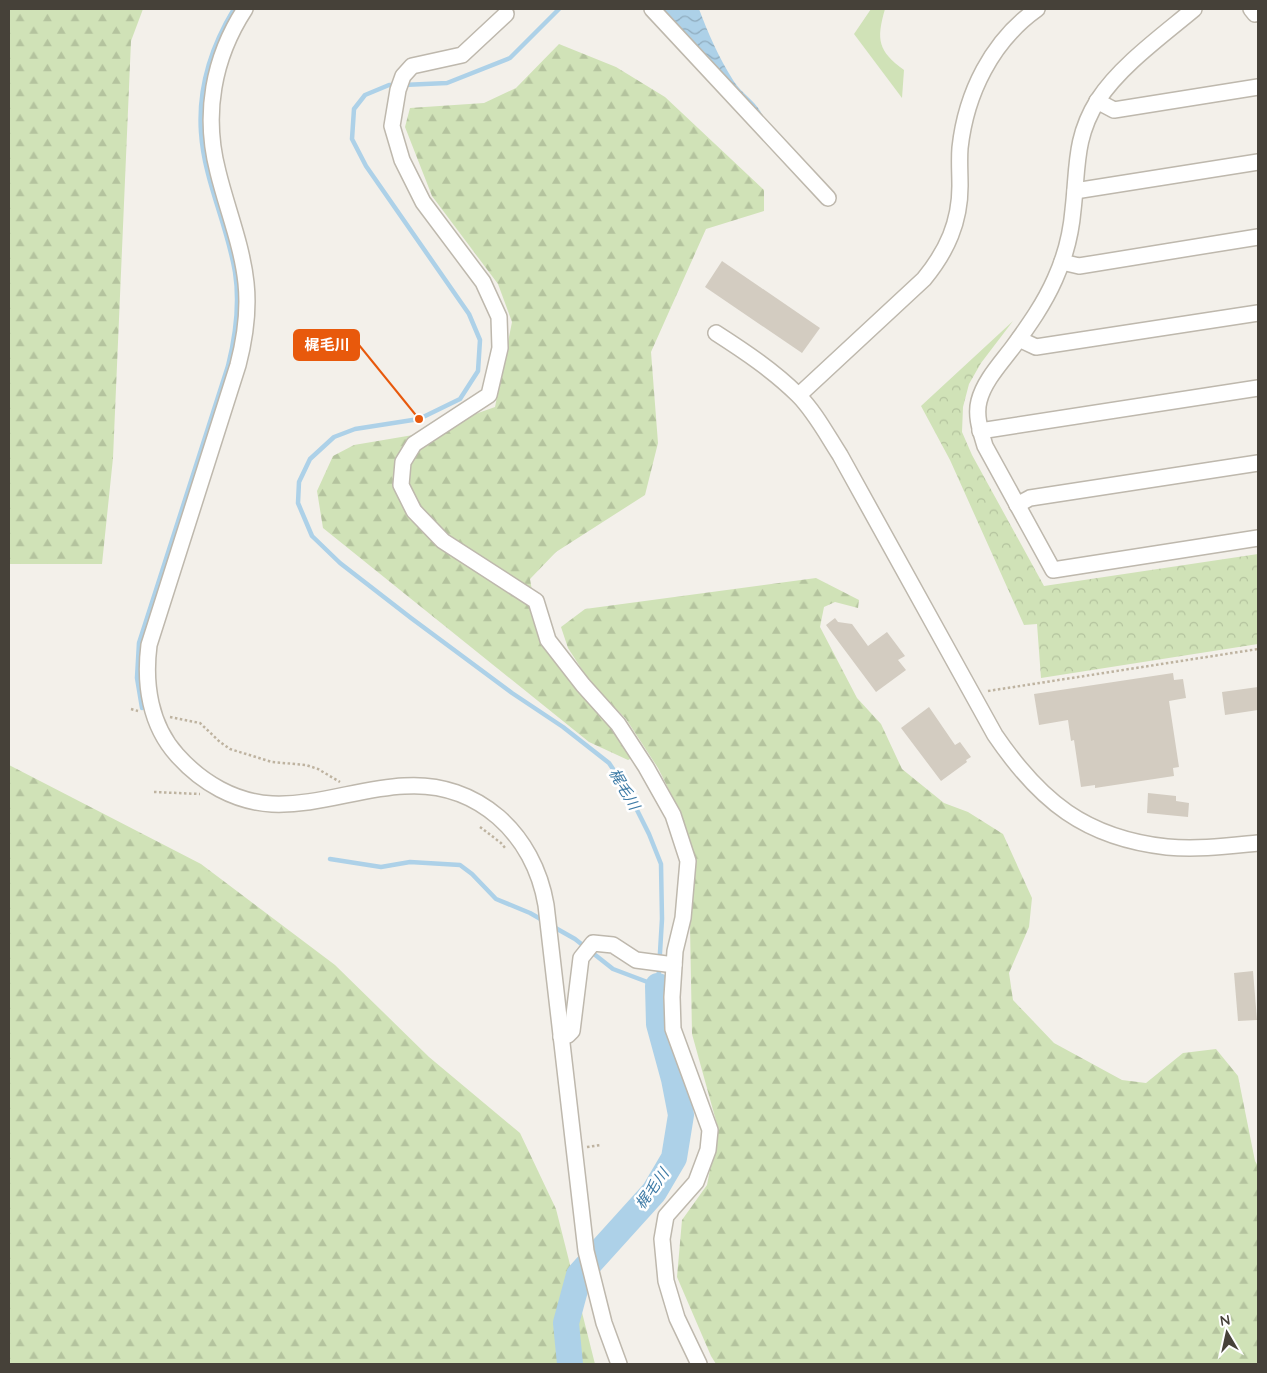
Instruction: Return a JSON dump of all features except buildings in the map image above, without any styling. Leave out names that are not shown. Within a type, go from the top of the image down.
[{"type":"street","points":[[245,9],[227,40],[217,68],[210,128],[218,172],[243,265],[247,299],[245,332],[238,365],[149,645],[148,693],[154,714],[165,739],[174,752],[197,775],[218,788],[240,798],[272,804],[304,802],[388,787],[420,786],[451,791],[480,804],[505,822],[525,846],[539,874],[546,905],[583,1231],[594,1287],[619,1364]]},
{"type":"street","points":[[652,9],[828,198]]},
{"type":"street","points":[[798,396],[924,279],[940,259],[953,234],[960,202],[960,149],[965,115],[970,97],[987,63],[1003,40],[1037,9]]},
{"type":"street","points":[[1194,9],[1115,77],[1097,101],[1087,119],[1080,139],[1076,160],[1075,191],[1070,232],[1062,262],[1049,292],[1036,315],[984,387],[979,402],[978,417],[985,446],[1053,570],[1258,538]]},
{"type":"street","points":[[1251,9],[1255,14],[1258,13]]},
{"type":"street","points":[[506,14],[462,55],[412,66],[400,83],[392,126],[402,160],[422,202],[483,282],[499,317],[500,348],[489,395],[414,444],[404,462],[401,485],[414,511],[443,541],[536,601],[548,640],[583,685],[618,724],[646,767],[673,815],[688,861],[684,918],[675,951],[664,964]]},
{"type":"street","points":[[1097,101],[1114,110],[1258,87]]},
{"type":"street","points":[[1075,191],[1258,162]]},
{"type":"street","points":[[1062,262],[1079,266],[1258,238]]},
{"type":"street","points":[[1018,339],[1036,347],[1258,312]]},
{"type":"street","points":[[716,333],[744,350],[798,396],[840,455],[995,735],[1036,788],[1072,816],[1120,838],[1168,847],[1195,848],[1258,843]]},
{"type":"street","points":[[980,430],[1258,388]]},
{"type":"street","points":[[1017,505],[1030,498],[1258,463]]},
{"type":"street","points":[[561,1037],[568,1035],[574,1026],[580,962],[588,948],[613,945],[632,959],[664,964]]},
{"type":"street","points":[[664,964],[672,997],[673,1029],[710,1130],[708,1150],[696,1182],[666,1216],[662,1239],[666,1281],[677,1318],[699,1364]]},
{"type":"path","points":[[986,692],[1258,649]]},
{"type":"path","points":[[154,714],[200,722],[230,749],[272,762],[306,765],[318,769],[355,793]]},
{"type":"path","points":[[154,792],[201,795],[218,788]]},
{"type":"green space","points":[[9,9],[143,9],[131,41],[113,458],[102,564],[9,564]]},
{"type":"green space","points":[[871,9],[885,9],[880,37],[881,44],[889,57],[904,70],[902,98],[854,34]]},
{"type":"green space","points":[[559,44],[616,67],[665,97],[764,190],[764,211],[706,229],[651,352],[658,443],[645,495],[556,552],[530,579],[535,608],[548,650],[559,668],[615,732],[634,757],[628,760],[589,742],[323,528],[317,491],[333,456],[354,445],[419,434],[495,407],[512,322],[498,284],[432,196],[405,127],[410,108],[484,103],[516,88]]},
{"type":"green space","points":[[1013,321],[981,363],[969,384],[963,407],[962,432],[972,455],[1044,586],[1258,554],[1258,644],[1041,678],[1037,624],[1024,625],[950,460],[921,406]]},
{"type":"green space","points":[[816,578],[859,600],[858,608],[835,602],[824,607],[820,627],[857,698],[881,724],[902,769],[944,803],[968,812],[1003,834],[1032,898],[1029,927],[1009,973],[1013,1000],[1054,1043],[1122,1080],[1146,1083],[1183,1053],[1216,1049],[1238,1076],[1255,1161],[1258,1166],[1258,1364],[716,1364],[711,1356],[677,1277],[682,1220],[707,1185],[718,1128],[692,1034],[690,926],[693,870],[681,814],[658,768],[626,719],[590,682],[568,648],[561,627],[585,609]]},
{"type":"green space","points":[[9,765],[201,864],[335,965],[429,1057],[520,1133],[556,1209],[595,1364],[9,1364]]},
{"type":"water","points":[[662,9],[699,9],[728,72],[759,109],[764,120]]},
{"type":"waterway","points":[[142,708],[137,678],[139,643],[228,366],[235,331],[237,307],[235,272],[227,237],[206,167],[201,132],[202,99],[208,68],[219,38],[234,9]]},
{"type":"waterway","name":"梶毛川","points":[[403,85],[447,83],[510,58],[559,9]]},
{"type":"waterway","name":"梶毛川","points":[[396,85],[389,85],[365,95],[354,109],[352,139],[366,166],[469,314],[480,340],[478,371],[460,399],[419,419],[355,429],[334,437],[310,459],[299,482],[298,503],[312,536],[340,563],[411,618],[512,693],[563,727],[609,763],[627,790],[649,834],[661,864],[662,919],[658,986],[613,969],[575,939],[552,926]]},
{"type":"waterway","points":[[330,859],[381,867],[410,862],[460,865],[472,874],[496,899],[544,921]]},
{"type":"waterway","name":"梶毛川","points":[[570,1364],[566,1323],[579,1275],[654,1192],[674,1158],[681,1115],[674,1079],[659,1024],[658,986]]},
{"type":"place","name":"梶毛川","points":[[419,419]]}]
